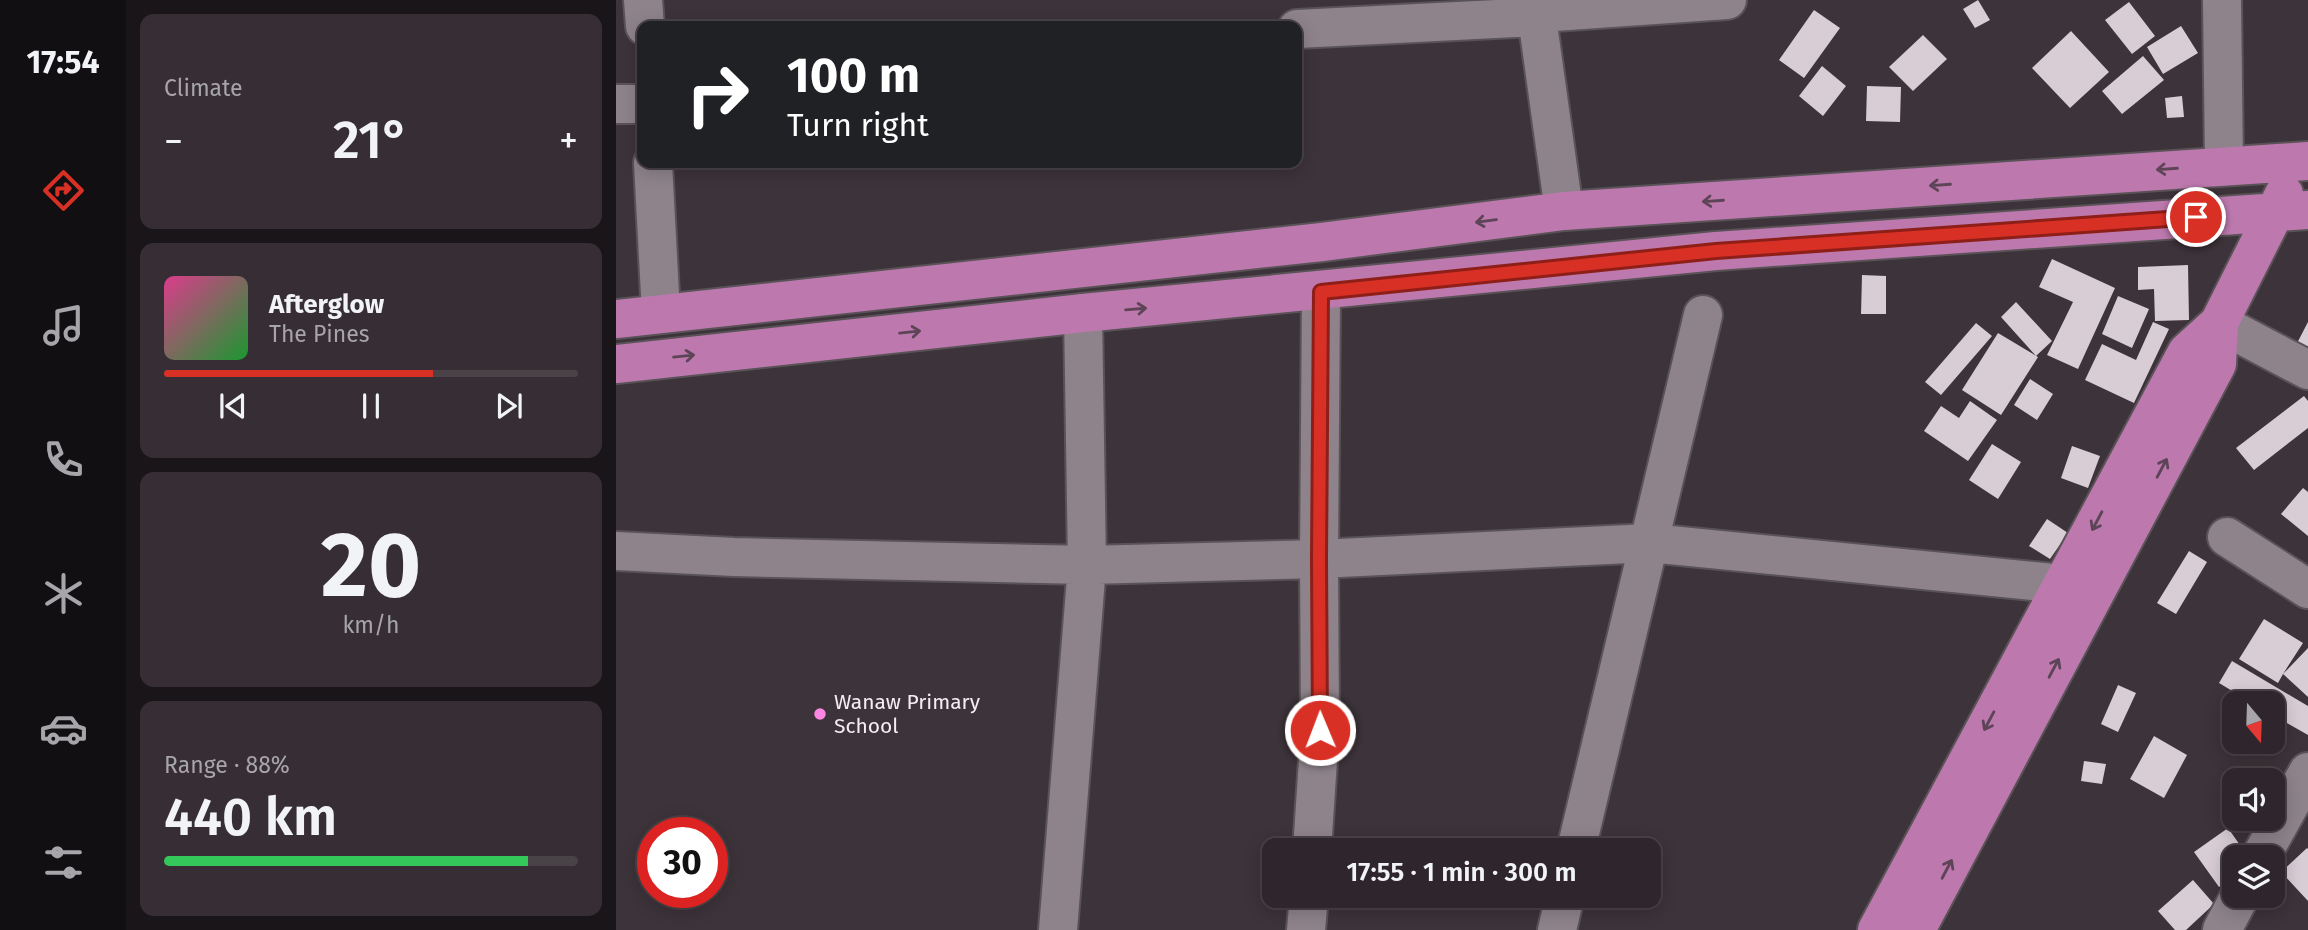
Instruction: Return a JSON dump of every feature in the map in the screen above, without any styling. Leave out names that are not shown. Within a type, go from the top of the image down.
[{"type":"main road","points":[[616,319],[1321,242],[1564,211],[2224,165],[2306,156],[2292,211],[2219,323],[2187,352],[1877,930]]},
{"type":"main road","points":[[616,363],[1083,313],[1321,292],[1716,251],[2292,211]]},
{"type":"main road","points":[[1916,930],[2217,364],[2219,323]]},
{"type":"street","points":[[643,0],[645,21]]},
{"type":"street","points":[[1321,19],[1727,0]]},
{"type":"street","points":[[2222,0],[2224,165]]},
{"type":"street","points":[[1548,10],[1564,211]]},
{"type":"street","points":[[616,104],[637,104]]},
{"type":"street","points":[[653,168],[661,313]]},
{"type":"street","points":[[1313,838],[1320,730],[1321,292]]},
{"type":"street","points":[[1058,930],[1087,565],[1083,313]]},
{"type":"street","points":[[1579,838],[1703,315]]},
{"type":"street","points":[[2219,323],[2308,370]]},
{"type":"street","points":[[2227,537],[2308,589]]},
{"type":"street","points":[[616,551],[734,557],[1087,565],[1319,559],[1650,543],[2063,584]]},
{"type":"street","points":[[2267,845],[2308,772]]},
{"type":"street","points":[[1307,930],[1308,908]]},
{"type":"street","points":[[1557,930],[1562,908]]},
{"type":"street","points":[[2222,930],[2234,908]]},
{"type":"building","points":[[1978,0],[1990,20],[1975,28],[1963,9]]},
{"type":"building","points":[[2129,2],[2155,36],[2132,54],[2105,20]]},
{"type":"building","points":[[1814,10],[1840,28],[1804,78],[1779,60]]},
{"type":"building","points":[[2181,26],[2198,53],[2163,74],[2147,47]]},
{"type":"building","points":[[2071,31],[2109,72],[2070,108],[2032,68]]},
{"type":"building","points":[[1923,35],[1947,59],[1913,91],[1889,67]]},
{"type":"building","points":[[2143,56],[2164,80],[2122,114],[2102,91]]},
{"type":"building","points":[[1822,66],[1846,86],[1823,116],[1799,96]]},
{"type":"building","points":[[1867,86],[1901,87],[1900,122],[1866,121]]},
{"type":"building","points":[[2182,96],[2184,117],[2167,118],[2165,98]]},
{"type":"building","points":[[2052,259],[2115,288],[2078,369],[2047,355],[2073,302],[2039,287]]},
{"type":"building","points":[[2188,265],[2189,320],[2155,321],[2154,289],[2138,290],[2138,267]]},
{"type":"building","points":[[1862,275],[1886,276],[1886,314],[1861,314]]},
{"type":"building","points":[[2118,296],[2149,309],[2132,348],[2102,334]]},
{"type":"building","points":[[2016,302],[2052,341],[2036,356],[2001,317]]},
{"type":"building","points":[[2153,322],[2169,329],[2134,403],[2085,380],[2102,344],[2136,360]]},
{"type":"building","points":[[2308,322],[2308,357],[2294,349]]},
{"type":"building","points":[[1976,323],[1992,336],[1941,395],[1925,382]]},
{"type":"building","points":[[1998,333],[2038,357],[2001,415],[1962,390]]},
{"type":"building","points":[[2030,379],[2053,394],[2037,420],[2014,405]]},
{"type":"building","points":[[2304,396],[2308,401],[2308,428],[2254,470],[2236,448]]},
{"type":"building","points":[[1970,401],[1997,420],[1968,461],[1924,431],[1941,406],[1959,418]]},
{"type":"building","points":[[1992,444],[2021,462],[1998,499],[1969,480]]},
{"type":"building","points":[[2072,446],[2100,456],[2088,488],[2061,478]]},
{"type":"building","points":[[2303,488],[2308,492],[2308,536],[2281,514]]},
{"type":"building","points":[[2047,519],[2068,533],[2050,559],[2029,546]]},
{"type":"building","points":[[2189,551],[2207,562],[2176,614],[2157,603]]},
{"type":"building","points":[[2264,619],[2303,643],[2278,683],[2239,659]]},
{"type":"building","points":[[2308,648],[2308,697],[2283,674]]},
{"type":"building","points":[[2232,661],[2283,691],[2232,691],[2219,683]]},
{"type":"building","points":[[2118,685],[2136,693],[2118,732],[2101,724]]},
{"type":"building","points":[[2286,693],[2308,706],[2308,735],[2286,722]]},
{"type":"building","points":[[2154,736],[2187,755],[2164,798],[2130,779]]},
{"type":"building","points":[[2084,761],[2106,764],[2102,784],[2081,781]]},
{"type":"building","points":[[2224,831],[2230,831],[2240,845],[2222,845],[2222,885],[2219,887],[2194,852]]},
{"type":"building","points":[[2308,849],[2308,901],[2285,876],[2285,868]]},
{"type":"building","points":[[2193,880],[2214,904],[2186,930],[2175,930],[2158,911]]},
{"type":"place","name":"Wanaw Primary School","points":[[820,714]]},
{"type":"route","points":[[1320,730],[1321,292],[1716,251],[2196,217]]}]
